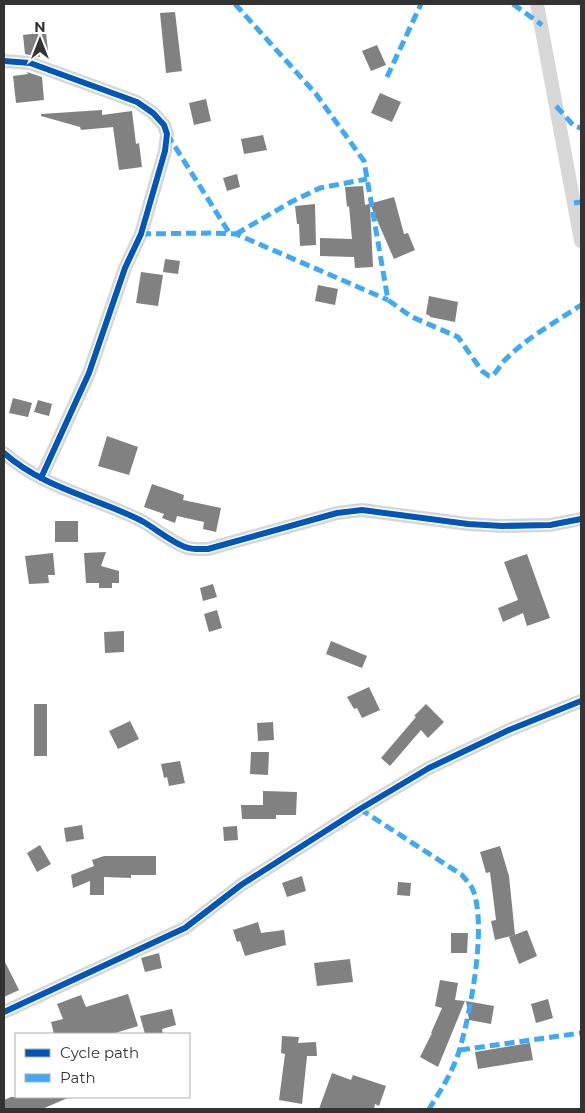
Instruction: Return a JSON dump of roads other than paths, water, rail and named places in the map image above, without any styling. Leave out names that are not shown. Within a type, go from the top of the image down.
[{"type":"street","points":[[537,4],[581,241]]},
{"type":"street","points":[[4,61],[30,63],[138,102],[159,119],[164,125],[167,134],[165,152],[141,234],[125,268],[89,373],[41,478]]},
{"type":"street","points":[[4,453],[18,465],[41,478],[142,521],[185,547],[197,550],[208,549],[337,513],[362,510],[468,524],[502,526],[550,525],[581,519]]},
{"type":"street","points":[[4,1012],[185,928],[241,885],[429,768],[509,730],[581,701]]}]
